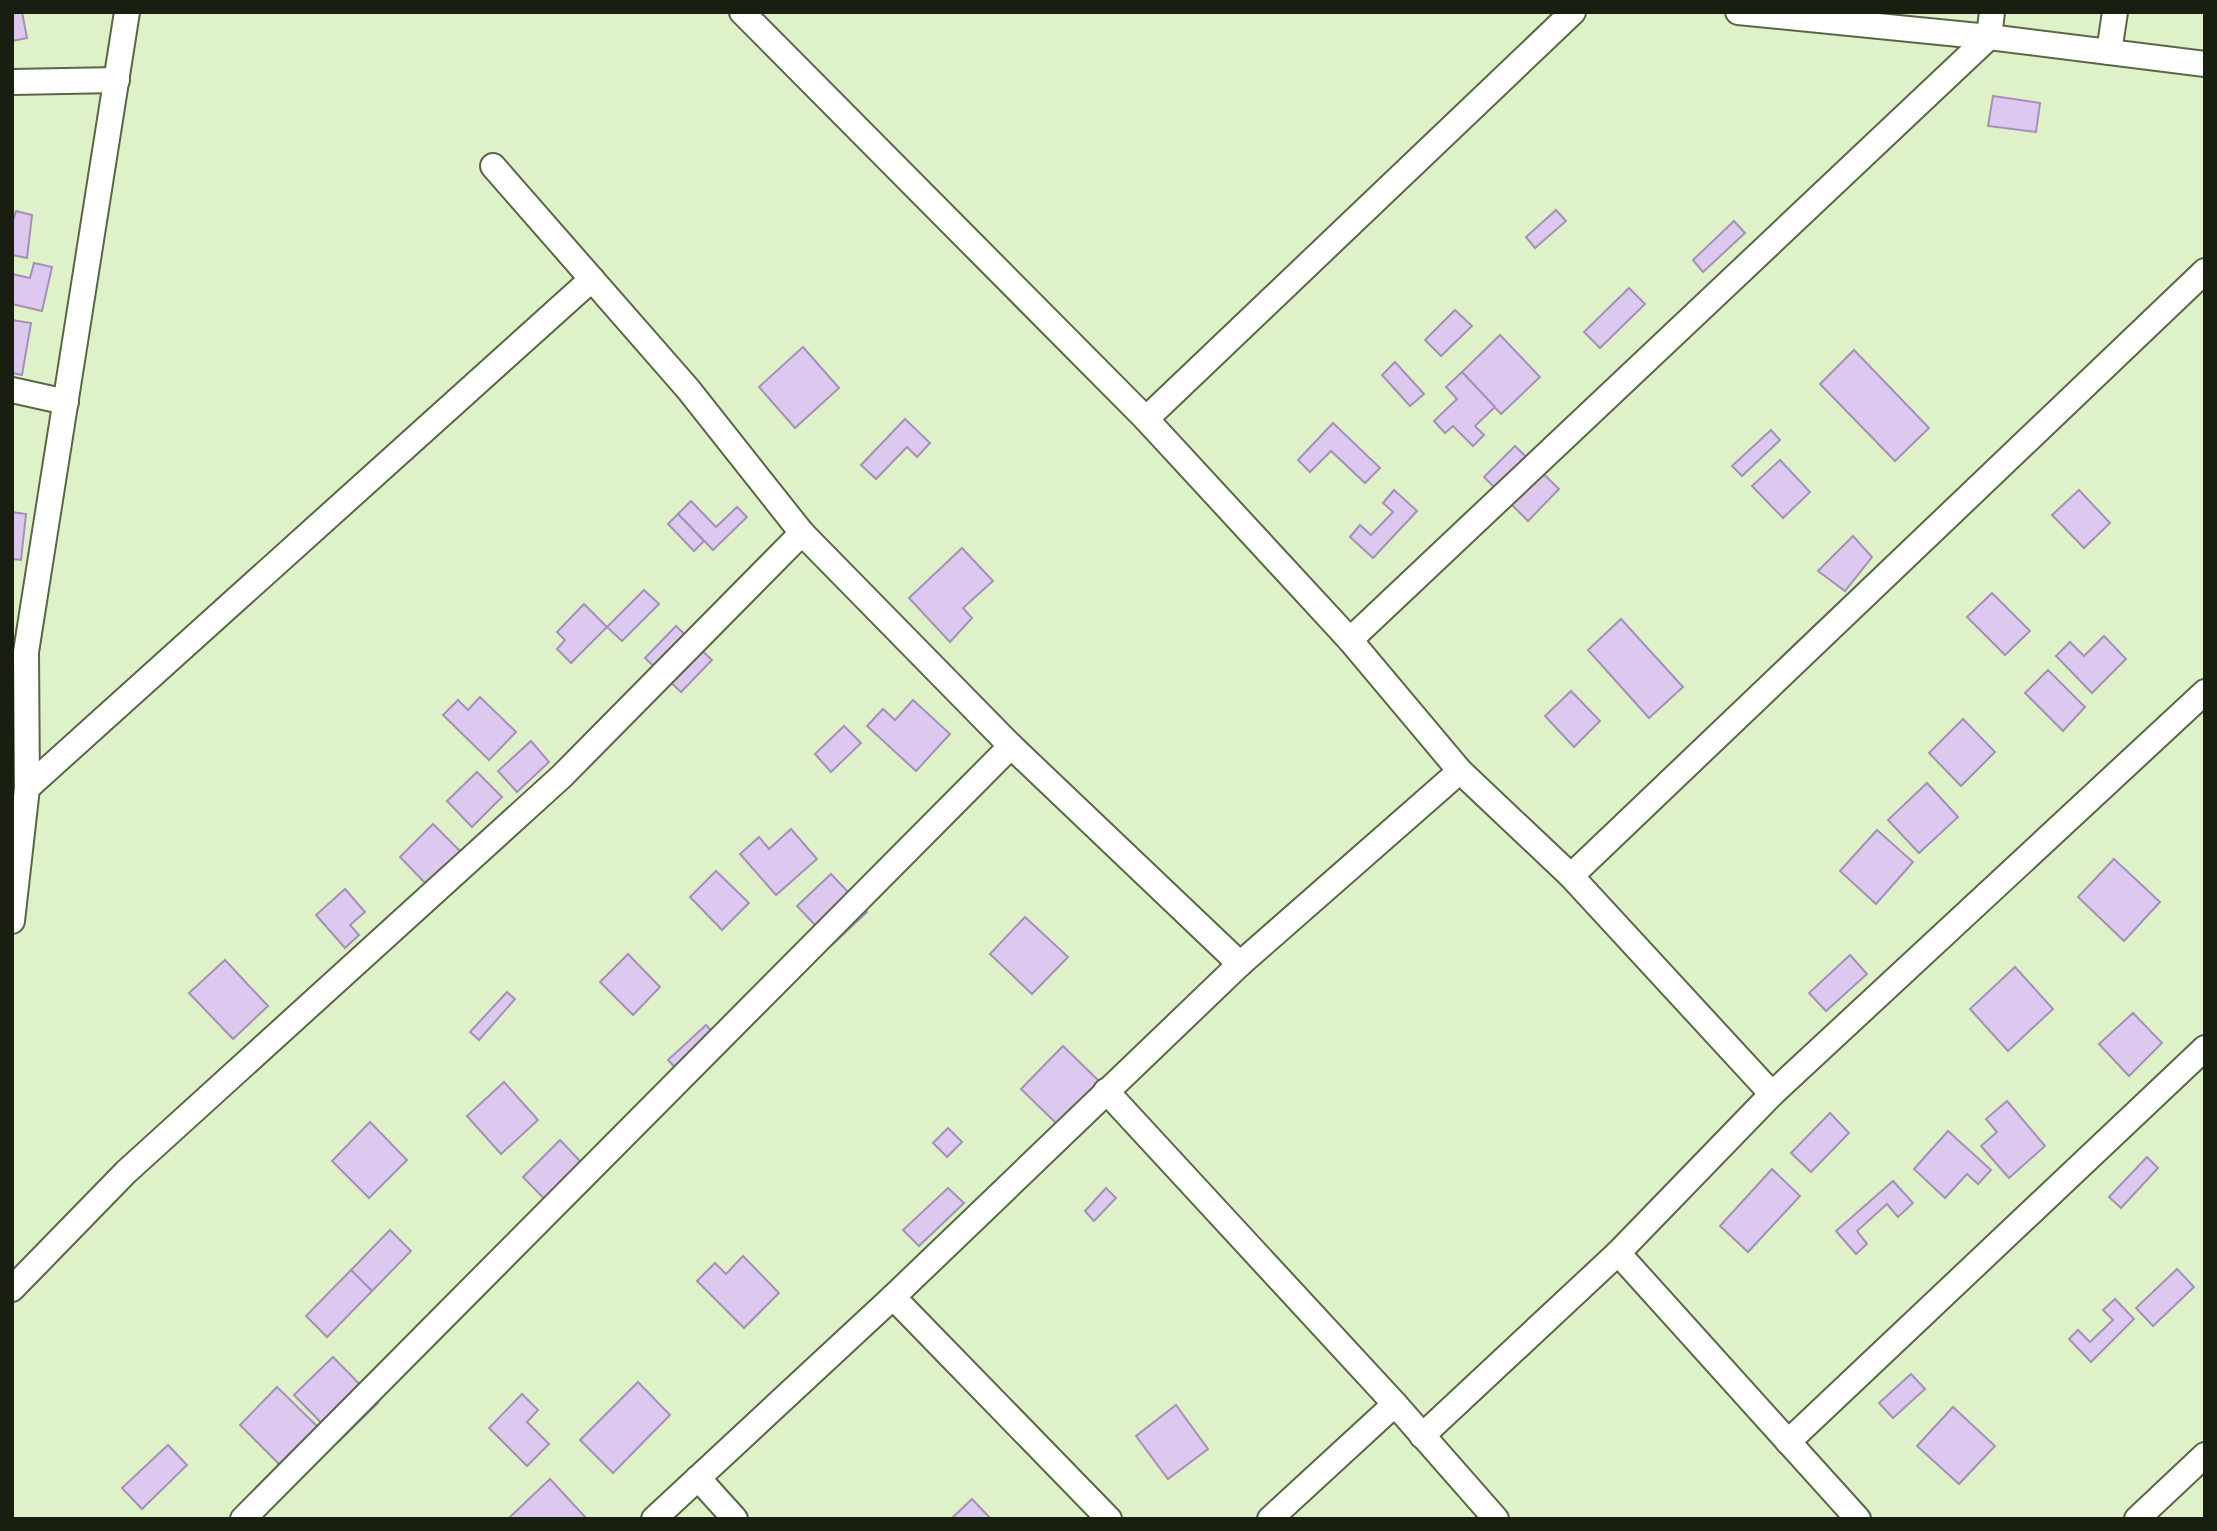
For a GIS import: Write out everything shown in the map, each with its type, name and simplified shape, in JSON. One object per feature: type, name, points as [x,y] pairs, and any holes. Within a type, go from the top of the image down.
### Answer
[{"type":"street","points":[[12,921],[27,788],[19,650],[66,402],[127,12]]},
{"type":"street","points":[[742,12],[1146,419],[1350,640],[1460,771],[1570,876],[1772,1094]]},
{"type":"street","points":[[1146,419],[1573,12]]},
{"type":"street","points":[[2109,52],[2115,12]]},
{"type":"street","points":[[1755,13],[1990,24],[2109,52],[2205,64]]},
{"type":"street","points":[[1350,640],[1990,24]]},
{"type":"street","points":[[12,82],[117,80]]},
{"type":"street","points":[[493,166],[688,388],[802,533],[1012,746],[1240,964]]},
{"type":"street","points":[[1570,876],[2205,271]]},
{"type":"street","points":[[27,788],[592,279]]},
{"type":"street","points":[[12,390],[66,402]]},
{"type":"street","points":[[12,1289],[126,1172],[562,776],[802,533]]},
{"type":"street","points":[[1422,1436],[1618,1253],[1772,1094],[2205,692]]},
{"type":"street","points":[[243,1519],[1012,746]]},
{"type":"street","points":[[654,1519],[893,1297],[1240,964],[1460,771]]},
{"type":"street","points":[[1788,1443],[2205,1048]]},
{"type":"street","points":[[1106,1091],[1395,1404],[1496,1519]]},
{"type":"street","points":[[1618,1253],[1858,1519]]},
{"type":"street","points":[[893,1297],[1109,1519]]},
{"type":"street","points":[[1270,1519],[1395,1404]]},
{"type":"street","points":[[2137,1519],[2205,1455]]},
{"type":"street","points":[[698,1478],[734,1519]]},
{"type":"building","points":[[22,12],[27,38],[12,41],[12,14]]},
{"type":"building","points":[[1993,96],[2040,103],[2036,132],[1988,126]]},
{"type":"building","points":[[1556,210],[1566,221],[1535,248],[1526,237]]},
{"type":"building","points":[[16,211],[32,215],[27,258],[12,255],[12,224]]},
{"type":"building","points":[[1734,221],[1745,233],[1703,272],[1693,260]]},
{"type":"building","points":[[34,263],[52,267],[42,311],[12,304],[12,274],[30,278]]},
{"type":"building","points":[[1629,288],[1645,304],[1600,348],[1584,332]]},
{"type":"building","points":[[1455,310],[1472,326],[1441,356],[1425,340]]},
{"type":"building","points":[[12,320],[31,323],[22,375],[12,373]]},
{"type":"building","points":[[1500,335],[1540,377],[1501,414],[1462,372]]},
{"type":"building","points":[[803,347],[839,388],[795,428],[759,387]]},
{"type":"building","points":[[1854,350],[1929,428],[1895,461],[1820,384]]},
{"type":"building","points":[[1395,362],[1424,394],[1410,406],[1382,375]]},
{"type":"building","points":[[1462,372],[1495,407],[1475,426],[1484,435],[1473,446],[1453,426],[1445,433],[1434,421],[1457,399],[1446,387]]},
{"type":"building","points":[[905,419],[930,443],[917,457],[907,447],[876,479],[861,465]]},
{"type":"building","points":[[1333,423],[1380,468],[1365,483],[1331,451],[1310,472],[1298,460]]},
{"type":"building","points":[[1771,430],[1780,440],[1742,476],[1732,466]]},
{"type":"building","points":[[1515,446],[1559,489],[1528,521],[1484,477]]},
{"type":"building","points":[[1780,460],[1810,492],[1783,518],[1752,486]]},
{"type":"building","points":[[1394,490],[1417,511],[1373,558],[1350,537],[1360,525],[1371,535],[1393,512],[1383,503]]},
{"type":"building","points":[[2079,490],[2110,523],[2084,548],[2052,515]]},
{"type":"building","points":[[691,501],[716,527],[737,507],[747,517],[713,550],[678,514]]},
{"type":"building","points":[[12,512],[26,514],[21,560],[12,559]]},
{"type":"building","points":[[678,514],[704,541],[694,551],[668,524]]},
{"type":"building","points":[[1853,536],[1872,557],[1845,591],[1818,571]]},
{"type":"building","points":[[962,548],[993,581],[963,608],[972,618],[950,642],[909,598]]},
{"type":"building","points":[[644,590],[659,604],[622,641],[607,627]]},
{"type":"building","points":[[1992,593],[2030,631],[2005,655],[1967,617]]},
{"type":"building","points":[[584,604],[607,627],[571,663],[557,649],[565,640],[557,632]]},
{"type":"building","points":[[1621,619],[1683,687],[1649,718],[1588,650]]},
{"type":"building","points":[[676,626],[712,660],[681,692],[645,658]]},
{"type":"building","points":[[2104,636],[2126,659],[2092,693],[2056,656],[2070,642],[2084,656]]},
{"type":"building","points":[[2048,670],[2085,707],[2063,731],[2025,693]]},
{"type":"building","points":[[1571,691],[1600,721],[1574,747],[1545,716]]},
{"type":"building","points":[[480,697],[516,732],[489,760],[443,715],[458,700],[468,710]]},
{"type":"building","points":[[913,700],[950,734],[916,771],[867,726],[883,709],[895,720]]},
{"type":"building","points":[[1963,719],[1995,752],[1961,786],[1929,753]]},
{"type":"building","points":[[844,726],[861,743],[831,772],[815,754]]},
{"type":"building","points":[[531,741],[549,762],[517,792],[498,771]]},
{"type":"building","points":[[477,772],[502,797],[472,827],[447,801]]},
{"type":"building","points":[[1927,783],[1958,817],[1919,853],[1888,820]]},
{"type":"building","points":[[433,824],[461,852],[427,885],[400,857]]},
{"type":"building","points":[[791,829],[817,859],[776,895],[740,854],[759,837],[769,849]]},
{"type":"building","points":[[1877,830],[1913,862],[1876,904],[1840,871]]},
{"type":"building","points":[[2114,859],[2160,902],[2124,941],[2078,897]]},
{"type":"building","points":[[716,871],[749,903],[722,930],[690,897]]},
{"type":"building","points":[[831,874],[867,912],[833,944],[797,906]]},
{"type":"building","points":[[345,889],[365,912],[350,925],[359,935],[345,948],[316,915]]},
{"type":"building","points":[[1025,917],[1068,957],[1032,994],[990,954]]},
{"type":"building","points":[[628,954],[660,987],[633,1015],[600,982]]},
{"type":"building","points":[[1850,955],[1867,974],[1826,1011],[1809,993]]},
{"type":"building","points":[[225,960],[268,1006],[233,1039],[189,993]]},
{"type":"building","points":[[2015,967],[2053,1009],[2008,1051],[1970,1009]]},
{"type":"building","points":[[507,992],[515,999],[479,1040],[470,1032]]},
{"type":"building","points":[[2133,1013],[2162,1043],[2129,1076],[2099,1044]]},
{"type":"building","points":[[706,1025],[728,1049],[691,1084],[668,1060]]},
{"type":"building","points":[[1063,1046],[1099,1081],[1057,1124],[1021,1089]]},
{"type":"building","points":[[504,1082],[538,1120],[501,1154],[467,1116]]},
{"type":"building","points":[[2007,1101],[2045,1146],[2009,1178],[1981,1146],[1997,1132],[1986,1119]]},
{"type":"building","points":[[1830,1113],[1849,1133],[1811,1172],[1791,1153]]},
{"type":"building","points":[[370,1122],[407,1160],[369,1198],[332,1161]]},
{"type":"building","points":[[948,1128],[962,1142],[947,1157],[933,1143]]},
{"type":"building","points":[[1948,1131],[1991,1170],[1978,1184],[1967,1174],[1945,1198],[1914,1169]]},
{"type":"building","points":[[560,1140],[598,1180],[561,1216],[523,1177]]},
{"type":"building","points":[[2147,1157],[2158,1168],[2121,1208],[2109,1197]]},
{"type":"building","points":[[1772,1169],[1800,1196],[1748,1252],[1720,1226]]},
{"type":"building","points":[[1893,1181],[1913,1203],[1898,1217],[1887,1204],[1857,1231],[1867,1244],[1856,1254],[1836,1231]]},
{"type":"building","points":[[948,1188],[964,1203],[919,1246],[903,1230]]},
{"type":"building","points":[[1106,1188],[1116,1198],[1094,1221],[1085,1211]]},
{"type":"building","points":[[390,1230],[411,1251],[372,1291],[351,1270]]},
{"type":"building","points":[[743,1256],[779,1293],[744,1328],[697,1281],[715,1263],[726,1274]]},
{"type":"building","points":[[2177,1269],[2194,1287],[2153,1326],[2136,1308]]},
{"type":"building","points":[[351,1270],[372,1291],[327,1337],[306,1316]]},
{"type":"building","points":[[2115,1299],[2134,1319],[2091,1362],[2069,1339],[2078,1330],[2090,1342],[2113,1320],[2103,1310]]},
{"type":"building","points":[[333,1357],[378,1403],[339,1441],[294,1395]]},
{"type":"building","points":[[1911,1374],[1925,1389],[1893,1418],[1879,1403]]},
{"type":"building","points":[[638,1382],[670,1415],[613,1473],[580,1440]]},
{"type":"building","points":[[277,1387],[322,1431],[284,1469],[240,1425]]},
{"type":"building","points":[[522,1394],[538,1410],[527,1422],[549,1444],[527,1466],[489,1428]]},
{"type":"building","points":[[1176,1405],[1208,1449],[1168,1479],[1136,1436]]},
{"type":"building","points":[[1953,1407],[1995,1446],[1959,1484],[1917,1446]]},
{"type":"building","points":[[168,1445],[187,1465],[142,1509],[122,1488]]},
{"type":"building","points":[[550,1479],[587,1519],[509,1518]]},
{"type":"building","points":[[972,1499],[991,1519],[951,1519]]}]
